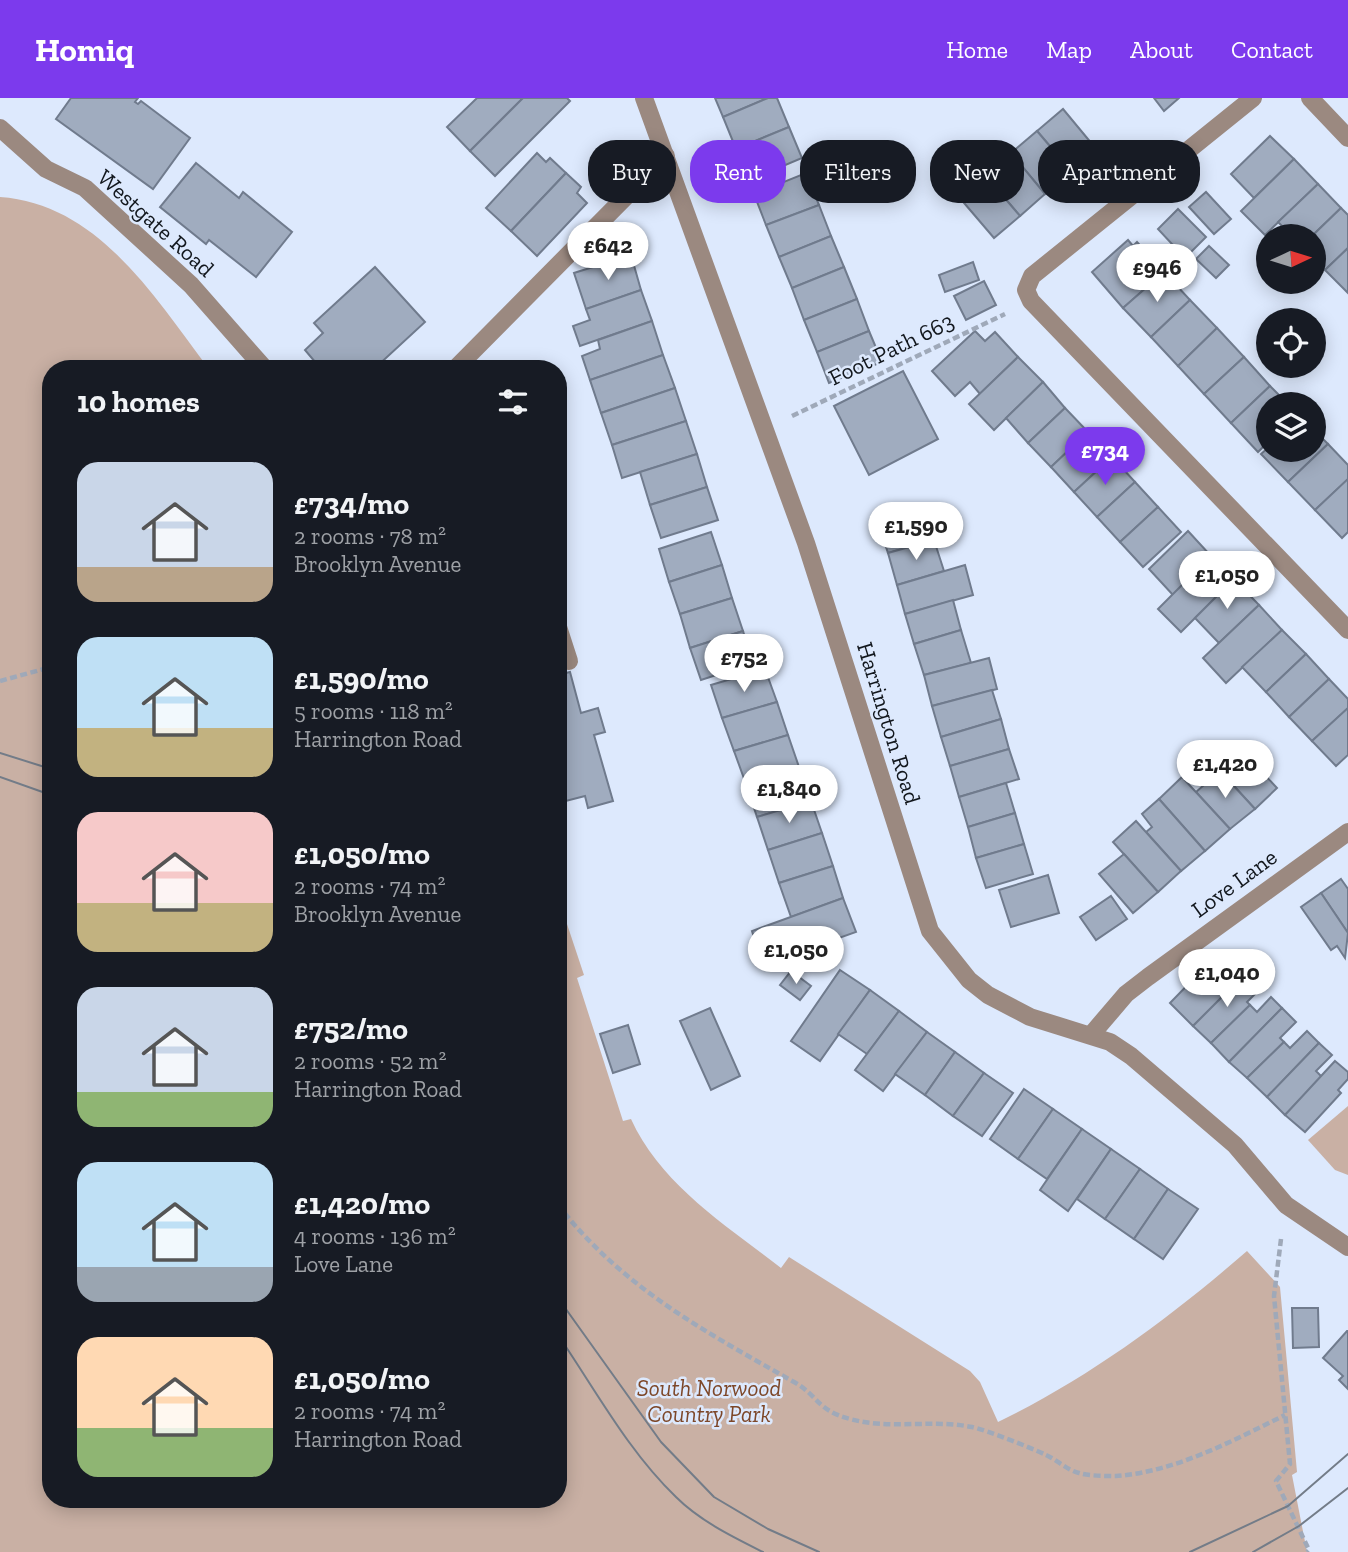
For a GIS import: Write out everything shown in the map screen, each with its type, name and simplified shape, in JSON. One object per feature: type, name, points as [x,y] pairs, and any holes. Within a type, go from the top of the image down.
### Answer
[{"type":"street","name":"Harrington Road","points":[[644,98],[660,140]]},
{"type":"street","points":[[1253,98],[1032,276],[1026,290],[1031,301],[1348,630]]},
{"type":"street","points":[[1310,98],[1348,138]]},
{"type":"street","name":"Westgate Road","points":[[0,128],[46,169],[85,188],[191,285],[257,360]]},
{"type":"street","name":"Harrington Road","points":[[676,183],[766,428],[930,931],[969,980],[988,995],[1030,1017],[1091,1034],[1131,1056],[1204,1115],[1257,1168],[1286,1205],[1348,1247]]},
{"type":"street","points":[[464,360],[618,203]]},
{"type":"street","points":[[567,656],[569,662]]},
{"type":"street","name":"Love Lane","points":[[1091,1034],[1119,1002],[1148,976],[1348,832]]},
{"type":"path","name":"Foot Path 663","points":[[766,428],[1031,301]]},
{"type":"path","points":[[0,681],[42,669]]},
{"type":"path","points":[[1286,1205],[1274,1296],[1290,1464],[1276,1481],[1304,1538],[1309,1550],[1307,1552]]},
{"type":"path","points":[[567,1216],[583,1236],[634,1284],[738,1352],[797,1384],[826,1412],[853,1420],[880,1424],[973,1427],[1045,1454],[1079,1473],[1114,1476],[1149,1471],[1218,1448],[1285,1415]]},
{"type":"green space","name":"South Norwood Country Park","points":[[0,197],[35,203],[67,217],[95,236],[145,285],[202,360],[42,360],[42,1508],[567,1508],[567,924],[584,975],[577,978],[623,1121],[631,1119],[659,1164],[697,1202],[781,1268],[789,1257],[970,1371],[980,1382],[998,1422],[1065,1386],[1128,1345],[1247,1251],[1280,1287],[1297,1472],[1292,1475],[1307,1552],[0,1552]]},
{"type":"green space","points":[[1348,1106],[1348,1175],[1335,1170],[1308,1140]]},
{"type":"building","points":[[71,98],[138,98],[135,102],[138,104],[141,101],[190,138],[153,189],[56,119]]},
{"type":"building","points":[[477,98],[523,98],[470,151],[447,127]]},
{"type":"building","points":[[523,98],[567,98],[570,101],[495,176],[470,151]]},
{"type":"building","points":[[715,98],[768,98],[723,117]]},
{"type":"building","points":[[768,98],[777,98],[789,127],[758,140],[732,140],[723,117]]},
{"type":"building","points":[[1154,98],[1179,98],[1164,111]]},
{"type":"building","points":[[1063,109],[1089,140],[1045,140],[1037,131]]},
{"type":"building","points":[[789,127],[800,159],[786,165],[786,140],[758,140]]},
{"type":"building","points":[[1037,131],[1045,140],[1038,140],[1038,186],[1024,169],[1024,142]]},
{"type":"building","points":[[1270,136],[1294,159],[1254,198],[1231,174]]},
{"type":"building","points":[[537,153],[546,162],[550,158],[566,173],[511,231],[486,208]]},
{"type":"building","points":[[1294,159],[1318,184],[1276,224],[1256,226],[1241,211]]},
{"type":"building","points":[[196,163],[239,198],[243,192],[292,232],[256,277],[209,240],[206,244],[160,207]]},
{"type":"building","points":[[1024,169],[1038,186],[1038,200],[1020,216],[1009,203],[1024,203]]},
{"type":"building","points":[[566,173],[581,187],[577,193],[587,203],[537,256],[511,231]]},
{"type":"building","points":[[800,175],[800,203],[819,205],[766,225],[757,203],[786,203],[786,181]]},
{"type":"building","points":[[1318,184],[1341,208],[1324,224],[1278,222]]},
{"type":"building","points":[[1206,192],[1231,219],[1214,234],[1189,207],[1194,203],[1200,203],[1200,197]]},
{"type":"building","points":[[964,203],[1009,203],[1020,216],[994,238]]},
{"type":"building","points":[[819,205],[831,236],[779,257],[766,225]]},
{"type":"building","points":[[1341,208],[1348,215],[1348,248],[1326,269],[1326,224]]},
{"type":"building","points":[[1178,209],[1206,237],[1185,258],[1158,229]]},
{"type":"building","points":[[831,236],[844,267],[792,288],[779,257]]},
{"type":"building","points":[[1128,240],[1133,246],[1137,242],[1164,272],[1123,308],[1092,272]]},
{"type":"building","points":[[1209,246],[1229,265],[1216,278],[1196,259]]},
{"type":"building","points":[[1348,248],[1348,293],[1326,271]]},
{"type":"building","points":[[631,255],[641,290],[586,309],[574,273]]},
{"type":"building","points":[[973,262],[979,280],[945,292],[939,275]]},
{"type":"building","points":[[375,267],[425,322],[384,360],[313,360],[305,350],[323,333],[314,323]]},
{"type":"building","points":[[844,267],[857,299],[804,320],[792,288]]},
{"type":"building","points":[[1164,272],[1190,300],[1151,337],[1123,308]]},
{"type":"building","points":[[984,281],[996,305],[966,320],[954,296]]},
{"type":"building","points":[[641,290],[652,321],[580,346],[573,326],[590,320],[586,309]]},
{"type":"building","points":[[857,299],[869,331],[817,352],[804,320]]},
{"type":"building","points":[[1190,300],[1217,328],[1178,366],[1151,337]]},
{"type":"building","points":[[652,321],[663,355],[590,380],[582,356],[600,349],[598,340]]},
{"type":"building","points":[[1217,328],[1244,357],[1204,394],[1178,366]]},
{"type":"building","points":[[869,331],[882,362],[829,383],[817,352]]},
{"type":"building","points":[[975,331],[985,341],[995,332],[1018,357],[980,394],[970,382],[955,396],[932,371]]},
{"type":"building","points":[[663,355],[675,388],[601,413],[590,380]]},
{"type":"building","points":[[1018,357],[1043,382],[994,430],[969,404]]},
{"type":"building","points":[[1244,357],[1256,370],[1256,378],[1263,378],[1270,386],[1264,392],[1256,392],[1256,399],[1231,423],[1204,394]]},
{"type":"building","points":[[903,371],[938,439],[869,475],[834,406]]},
{"type":"building","points":[[1043,382],[1065,408],[1028,443],[1006,418]]},
{"type":"building","points":[[1270,386],[1276,392],[1264,392]]},
{"type":"building","points":[[675,388],[686,421],[612,445],[601,413]]},
{"type":"building","points":[[1256,399],[1256,450],[1231,423]]},
{"type":"building","points":[[1065,408],[1088,432],[1051,467],[1028,443]]},
{"type":"building","points":[[686,421],[697,454],[622,478],[612,445]]},
{"type":"building","points":[[1088,432],[1112,457],[1074,492],[1051,467]]},
{"type":"building","points":[[1328,444],[1348,465],[1348,479],[1315,510],[1288,482],[1309,462],[1326,462]]},
{"type":"building","points":[[697,454],[707,487],[650,505],[640,472]]},
{"type":"building","points":[[1112,457],[1135,482],[1097,517],[1074,492]]},
{"type":"building","points":[[1269,462],[1309,462],[1288,482]]},
{"type":"building","points":[[1348,479],[1348,532],[1342,538],[1315,510]]},
{"type":"building","points":[[1135,482],[1158,507],[1120,542],[1097,517]]},
{"type":"building","points":[[707,487],[718,520],[661,538],[650,505]]},
{"type":"building","points":[[1158,507],[1181,532],[1143,567],[1120,542]]},
{"type":"building","points":[[926,509],[934,540],[888,553],[878,523]]},
{"type":"building","points":[[1188,531],[1211,556],[1173,595],[1149,569]]},
{"type":"building","points":[[711,532],[722,565],[669,582],[659,549]]},
{"type":"building","points":[[934,540],[944,571],[897,585],[888,553]]},
{"type":"building","points":[[1211,556],[1234,579],[1181,632],[1158,609]]},
{"type":"building","points":[[722,565],[732,598],[680,614],[669,582]]},
{"type":"building","points":[[965,565],[973,595],[905,614],[897,585]]},
{"type":"building","points":[[1234,579],[1259,605],[1219,643],[1195,618]]},
{"type":"building","points":[[732,598],[743,631],[690,648],[680,614]]},
{"type":"building","points":[[953,600],[961,630],[914,644],[905,614]]},
{"type":"building","points":[[1259,605],[1282,630],[1226,683],[1203,658]]},
{"type":"building","points":[[961,630],[971,663],[924,675],[914,644]]},
{"type":"building","points":[[1282,630],[1306,654],[1266,692],[1242,667]]},
{"type":"building","points":[[743,631],[753,663],[701,680],[690,648]]},
{"type":"building","points":[[1306,654],[1329,679],[1289,717],[1266,692]]},
{"type":"building","points":[[989,658],[997,689],[932,706],[924,675]]},
{"type":"building","points":[[765,669],[777,702],[722,718],[711,685]]},
{"type":"building","points":[[570,672],[581,713],[598,708],[605,732],[594,735],[613,801],[588,808],[585,796],[567,801],[567,673]]},
{"type":"building","points":[[1329,679],[1348,699],[1348,708],[1312,741],[1289,717]]},
{"type":"building","points":[[992,690],[1001,719],[941,737],[932,706]]},
{"type":"building","points":[[777,702],[788,735],[734,751],[722,718]]},
{"type":"building","points":[[1348,708],[1348,755],[1336,766],[1312,741]]},
{"type":"building","points":[[1001,719],[1009,749],[950,766],[941,737]]},
{"type":"building","points":[[788,735],[799,767],[746,784],[734,751]]},
{"type":"building","points":[[1234,742],[1277,788],[1255,809],[1212,762]]},
{"type":"building","points":[[1009,749],[1019,779],[959,797],[950,766]]},
{"type":"building","points":[[799,767],[811,801],[757,817],[746,784]]},
{"type":"building","points":[[1220,771],[1255,809],[1230,829],[1196,792]]},
{"type":"building","points":[[1182,777],[1230,829],[1205,851],[1159,799]]},
{"type":"building","points":[[1006,783],[1015,813],[968,827],[959,797]]},
{"type":"building","points":[[1159,799],[1205,851],[1181,871],[1146,832],[1152,827],[1142,814]]},
{"type":"building","points":[[811,801],[822,833],[768,850],[757,817]]},
{"type":"building","points":[[1015,813],[1024,844],[976,858],[968,827]]},
{"type":"building","points":[[1136,821],[1181,871],[1158,892],[1113,842]]},
{"type":"building","points":[[822,833],[833,866],[779,883],[768,850]]},
{"type":"building","points":[[1024,844],[1033,874],[986,888],[976,858]]},
{"type":"building","points":[[1124,854],[1158,892],[1133,913],[1099,874]]},
{"type":"building","points":[[833,866],[843,898],[791,917],[779,883]]},
{"type":"building","points":[[1048,875],[1059,913],[1011,927],[999,890]]},
{"type":"building","points":[[1341,879],[1348,889],[1348,933],[1321,893]]},
{"type":"building","points":[[1321,893],[1348,933],[1345,958],[1337,946],[1331,950],[1301,907]]},
{"type":"building","points":[[1111,896],[1127,919],[1096,940],[1080,917]]},
{"type":"building","points":[[843,898],[856,932],[763,965],[752,931]]},
{"type":"building","points":[[1230,957],[1246,973],[1193,1026],[1170,1003],[1206,966],[1213,973]]},
{"type":"building","points":[[840,970],[870,990],[820,1061],[791,1041]]},
{"type":"building","points":[[791,971],[811,986],[800,1000],[780,985]]},
{"type":"building","points":[[1246,973],[1261,988],[1247,1002],[1250,1005],[1211,1043],[1193,1026]]},
{"type":"building","points":[[870,990],[899,1011],[867,1054],[838,1034]]},
{"type":"building","points":[[1271,997],[1282,1008],[1229,1062],[1211,1043],[1250,1005],[1257,1012]]},
{"type":"building","points":[[710,1008],[740,1076],[711,1090],[680,1021]]},
{"type":"building","points":[[1282,1008],[1296,1022],[1280,1038],[1284,1042],[1247,1078],[1229,1062]]},
{"type":"building","points":[[899,1011],[927,1032],[883,1091],[855,1070]]},
{"type":"building","points":[[628,1025],[640,1064],[613,1073],[600,1034]]},
{"type":"building","points":[[1307,1031],[1319,1043],[1267,1097],[1247,1078],[1284,1042],[1290,1048]]},
{"type":"building","points":[[927,1032],[955,1052],[925,1095],[895,1074]]},
{"type":"building","points":[[1319,1043],[1332,1055],[1316,1071],[1322,1077],[1285,1115],[1267,1097]]},
{"type":"building","points":[[955,1052],[984,1073],[953,1116],[925,1095]]},
{"type":"building","points":[[1335,1061],[1348,1072],[1348,1079],[1338,1090],[1341,1093],[1305,1132],[1285,1115]]},
{"type":"building","points":[[984,1073],[1013,1093],[982,1136],[953,1116]]},
{"type":"building","points":[[1024,1089],[1053,1109],[1018,1159],[990,1139]]},
{"type":"building","points":[[1053,1109],[1082,1129],[1047,1179],[1018,1159]]},
{"type":"building","points":[[1082,1129],[1111,1149],[1068,1211],[1040,1190]]},
{"type":"building","points":[[1111,1149],[1140,1169],[1105,1219],[1077,1199]]},
{"type":"building","points":[[1140,1169],[1168,1189],[1134,1239],[1105,1219]]},
{"type":"building","points":[[1168,1189],[1198,1209],[1163,1259],[1134,1239]]},
{"type":"building","points":[[1292,1308],[1318,1308],[1319,1347],[1293,1348]]},
{"type":"building","points":[[1347,1331],[1348,1389],[1339,1380],[1343,1376],[1323,1358]]},
{"type":"tram line","points":[[0,753],[42,766]]},
{"type":"tram line","points":[[0,777],[42,792]]},
{"type":"tram line","points":[[567,1311],[661,1442],[714,1497],[768,1529],[819,1552]]},
{"type":"tram line","points":[[567,1349],[627,1440],[676,1497],[717,1528],[763,1552]]},
{"type":"tram line","points":[[1190,1552],[1288,1506],[1348,1454]]},
{"type":"tram line","points":[[1253,1552],[1299,1526],[1348,1488]]}]
